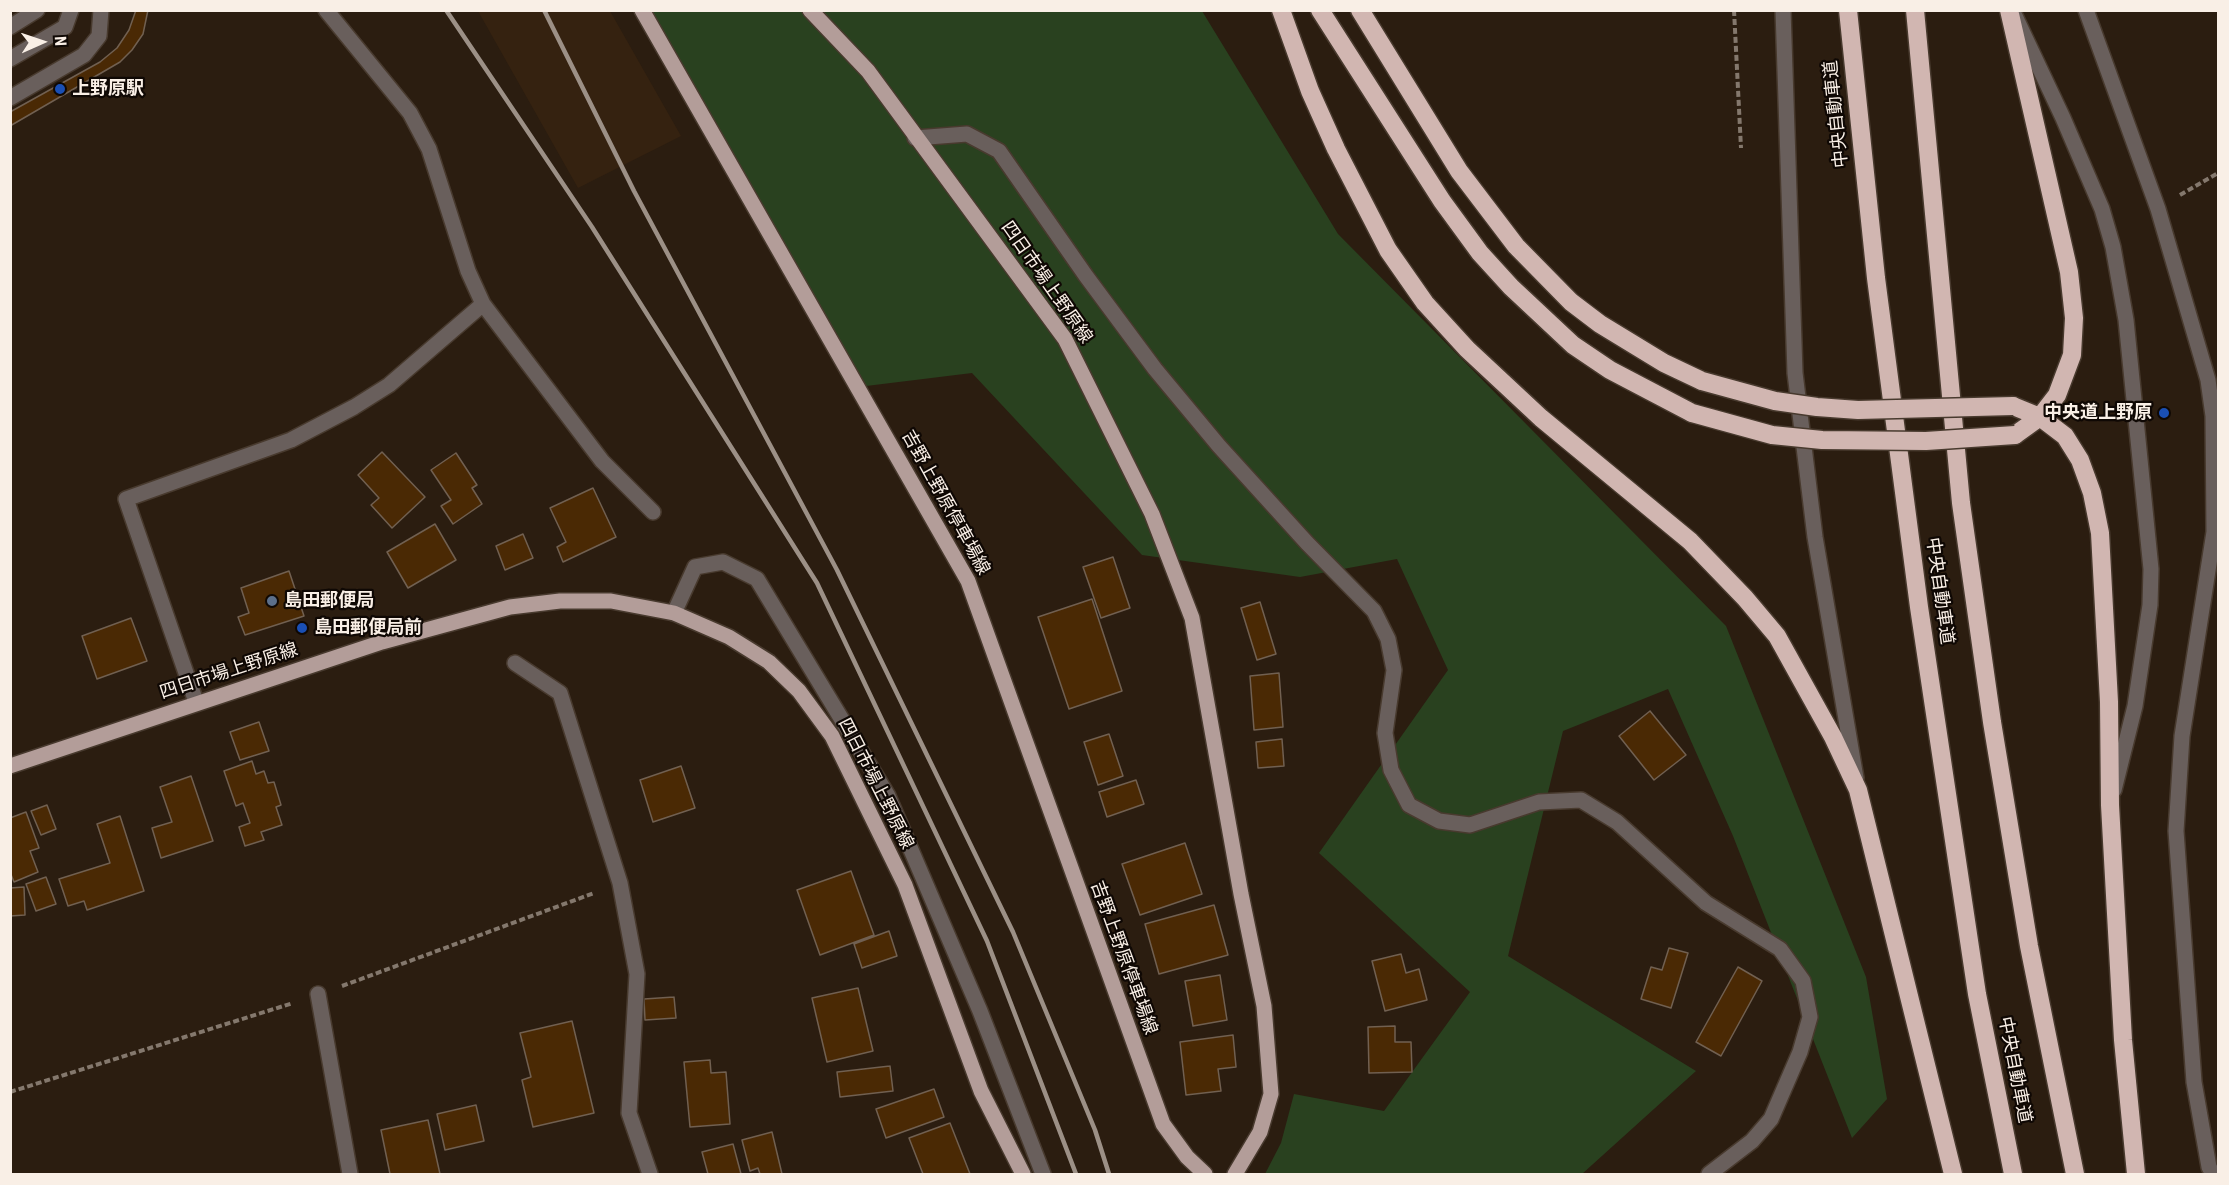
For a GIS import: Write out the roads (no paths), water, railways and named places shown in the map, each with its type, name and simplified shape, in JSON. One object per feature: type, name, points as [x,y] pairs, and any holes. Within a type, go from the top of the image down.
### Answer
[{"type":"highway","points":[[1281,10],[1310,91],[1336,149],[1388,250],[1425,303],[1467,349],[1541,418],[1690,541],[1745,597],[1777,636],[1833,737],[1858,790],[1953,1174]]},
{"type":"highway","points":[[1320,10],[1442,201],[1480,253],[1573,345],[1610,370],[1692,413],[1772,435],[1822,440],[1926,441],[2015,435],[2040,417],[2057,395],[2072,355],[2074,318],[2069,272],[2011,10]]},
{"type":"highway","points":[[1360,10],[1459,171],[1516,246],[1571,302],[1600,324],[1664,363],[1702,381],[1775,402],[1858,410],[2013,406],[2040,417],[2065,436],[2080,460],[2092,493],[2100,533],[2109,702],[2110,805],[2123,1040],[2136,1174]]},
{"type":"highway","name":"中央自動車道","points":[[1848,10],[1876,278],[1919,607],[1977,994],[2013,1174]]},
{"type":"highway","name":"中央自動車道","points":[[1914,10],[1961,503],[1992,722],[2029,946],[2075,1174]]},
{"type":"main road","name":"吉野上野原停車場線","points":[[642,10],[679,71],[968,581],[1163,1124],[1187,1157],[1205,1174]]},
{"type":"main road","name":"四日市場上野原線","points":[[810,10],[868,71],[915,138],[1010,261],[1065,339],[1152,513],[1192,618],[1237,872],[1264,1006],[1271,1094],[1260,1132],[1235,1174]]},
{"type":"main road","name":"四日市場上野原線","points":[[10,766],[196,702],[382,642],[510,608],[560,601],[611,601],[674,613],[729,637],[769,662],[799,691],[832,736],[905,885],[981,1091],[1023,1174]]},
{"type":"street","points":[[10,27],[37,10]]},
{"type":"street","points":[[10,59],[65,27],[71,10]]},
{"type":"street","points":[[10,98],[84,56],[99,36],[101,10]]},
{"type":"street","points":[[326,10],[410,113],[429,149],[468,271],[483,304],[603,461],[652,512]]},
{"type":"street","points":[[1783,10],[1795,373],[1815,537],[1858,790]]},
{"type":"street","points":[[2011,10],[2063,118],[2102,209],[2113,247],[2126,320],[2150,538],[2150,593],[2135,706],[2110,805]]},
{"type":"street","points":[[2086,10],[2158,208],[2216,415],[2214,532],[2182,736],[2176,831],[2194,1082],[2209,1167],[2213,1174]]},
{"type":"street","points":[[915,138],[967,134],[999,151],[1086,276],[1155,369],[1299,534],[1374,611],[1388,639],[1394,670],[1385,734],[1391,770],[1410,805],[1439,821],[1470,825],[1539,802],[1581,800],[1617,822],[1706,903],[1779,949],[1803,981],[1805,990],[1810,1017],[1800,1052],[1771,1119],[1752,1141],[1709,1174]]},
{"type":"street","points":[[196,702],[126,500],[291,440],[354,407],[389,385],[483,304]]},
{"type":"street","points":[[674,613],[695,567],[723,562],[757,579],[888,796],[980,1011],[1042,1174]]},
{"type":"street","points":[[515,663],[560,693],[620,883],[637,974],[629,1113],[650,1174]]},
{"type":"street","points":[[318,994],[350,1174]]},
{"type":"railway","points":[[446,10],[592,227],[817,583],[987,941],[1076,1174]]},
{"type":"railway","points":[[544,10],[634,191],[837,570],[1013,932],[1095,1130],[1109,1174]]},
{"type":"place","name":"上野原駅","points":[[60,89]]},
{"type":"place","name":"中央道上野原","points":[[2164,413]]},
{"type":"place","name":"島田郵便局","points":[[272,601]]},
{"type":"place","name":"島田郵便局前","points":[[302,628]]}]
